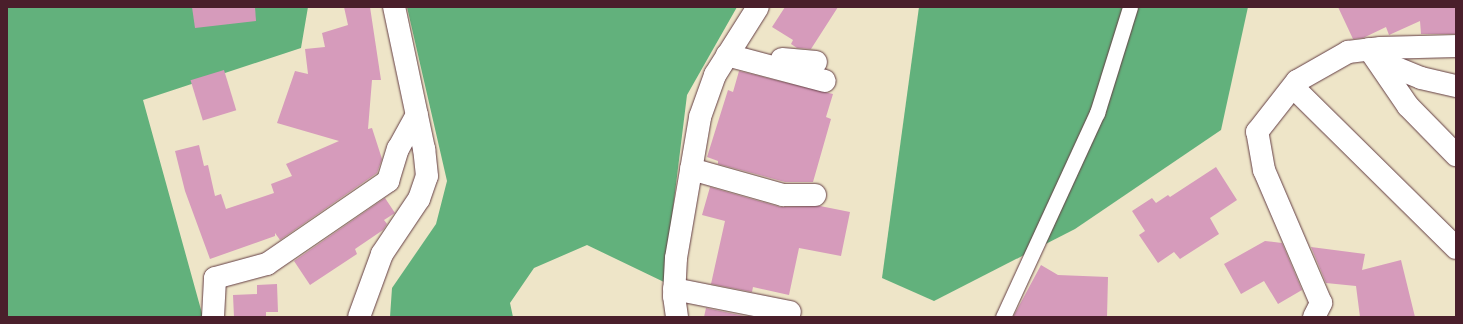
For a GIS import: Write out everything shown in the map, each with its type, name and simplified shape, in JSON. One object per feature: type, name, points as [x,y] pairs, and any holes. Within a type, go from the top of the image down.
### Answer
[{"type":"street","points":[[359,317],[382,254],[419,199],[427,176],[417,115],[394,7]]},
{"type":"street","points":[[677,317],[674,289],[676,258],[700,117],[715,75],[758,7]]},
{"type":"street","points":[[1314,317],[1320,303],[1264,170],[1257,132],[1297,81],[1348,52],[1369,49],[1456,46]]},
{"type":"street","points":[[1369,49],[1394,67],[1421,78],[1456,86]]},
{"type":"street","points":[[1369,49],[1408,106],[1456,155]]},
{"type":"street","points":[[727,55],[816,62]]},
{"type":"street","points":[[727,55],[825,81]]},
{"type":"street","points":[[1293,87],[1456,248]]},
{"type":"street","points":[[213,317],[215,278],[266,264],[388,180],[398,149],[417,115]]},
{"type":"street","points":[[691,169],[783,195],[815,195]]},
{"type":"street","points":[[674,289],[790,312]]},
{"type":"lane","points":[[1003,317],[1097,113],[1130,7]]},
{"type":"green space","points":[[7,7],[308,7],[301,48],[143,100],[203,317],[7,317]]},
{"type":"green space","points":[[407,7],[737,7],[687,95],[664,282],[587,245],[534,268],[510,303],[513,317],[390,317],[392,288],[436,224],[447,181]]},
{"type":"green space","points":[[919,7],[1248,7],[1221,130],[1075,229],[934,301],[882,278]]},
{"type":"building","points":[[192,7],[255,7],[256,21],[195,28]]},
{"type":"building","points":[[344,7],[370,7],[381,80],[372,80],[368,129],[372,128],[382,159],[377,173],[280,240],[275,233],[275,236],[210,259],[185,191],[175,151],[199,145],[204,166],[208,165],[215,196],[221,194],[226,209],[274,193],[271,184],[292,176],[286,164],[339,141],[277,123],[295,71],[308,74],[305,49],[325,47],[322,33],[348,25]]},
{"type":"building","points":[[785,7],[838,7],[811,49],[797,48],[791,44],[793,40],[772,27]]},
{"type":"building","points":[[1338,7],[1456,7],[1456,34],[1421,34],[1420,21],[1389,35],[1386,27],[1363,38],[1353,39]]},
{"type":"building","points":[[224,70],[236,110],[203,120],[191,80]]},
{"type":"building","points":[[739,71],[833,94],[826,117],[831,119],[813,182],[785,182],[718,164],[718,161],[707,157],[728,90],[733,92]]},
{"type":"building","points":[[1216,167],[1237,200],[1210,218],[1219,234],[1180,259],[1174,252],[1158,263],[1139,235],[1145,231],[1132,211],[1152,198],[1156,203],[1168,195],[1170,197]]},
{"type":"building","points":[[710,187],[780,207],[820,206],[850,212],[841,256],[799,248],[789,295],[753,287],[752,292],[711,284],[725,221],[702,215]]},
{"type":"building","points":[[385,198],[395,213],[384,220],[387,224],[383,230],[355,249],[357,254],[310,285],[294,261]]},
{"type":"building","points":[[1265,241],[1282,243],[1302,290],[1278,304],[1264,281],[1241,294],[1224,264]]},
{"type":"building","points":[[1311,247],[1365,254],[1362,270],[1401,260],[1415,317],[1360,317],[1356,286],[1326,283]]},
{"type":"building","points":[[1041,265],[1058,275],[1108,277],[1107,317],[1013,317]]},
{"type":"building","points":[[277,284],[278,312],[266,312],[266,317],[234,317],[233,295],[257,294],[257,285]]},
{"type":"building","points":[[706,308],[749,317],[704,317]]}]
